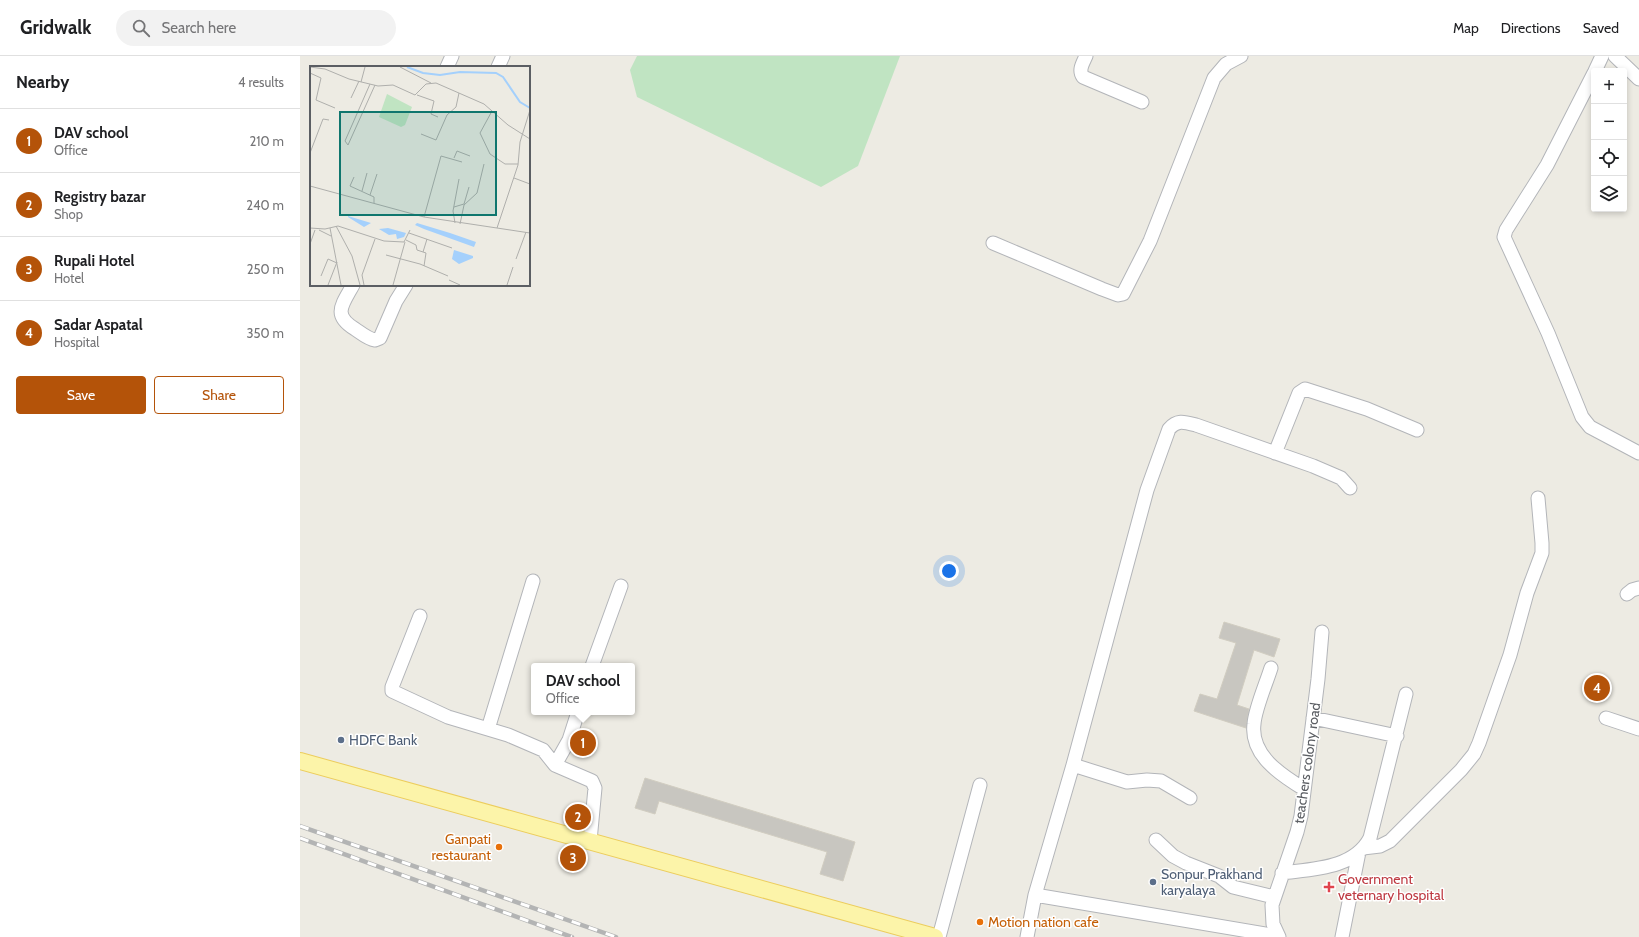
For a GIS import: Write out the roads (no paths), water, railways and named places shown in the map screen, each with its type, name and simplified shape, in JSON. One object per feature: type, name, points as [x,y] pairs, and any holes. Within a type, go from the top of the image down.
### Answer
[{"type":"main road","points":[[300,761],[935,937]]},
{"type":"street","points":[[447,66],[452,56]]},
{"type":"street","points":[[498,66],[503,56]]},
{"type":"street","points":[[1086,56],[1080,72],[1083,76],[1142,102]]},
{"type":"street","points":[[993,243],[1074,278],[1118,295],[1123,294],[1150,241],[1214,78],[1226,64],[1241,56]]},
{"type":"street","points":[[1596,68],[1602,56]]},
{"type":"street","points":[[1615,56],[1639,79]]},
{"type":"street","points":[[1591,78],[1547,165],[1506,230],[1504,237],[1548,333],[1582,418],[1590,427],[1639,453]]},
{"type":"street","points":[[353,286],[343,304],[341,311],[342,319],[375,340],[380,338],[396,301],[405,286]]},
{"type":"street","points":[[1275,452],[1299,393],[1306,389],[1367,409],[1417,430]]},
{"type":"street","points":[[1026,937],[1035,895],[1073,765],[1147,490],[1169,429],[1178,422],[1183,422],[1275,452],[1335,475],[1341,478],[1350,488]]},
{"type":"street","points":[[1282,873],[1322,868],[1342,862],[1361,850],[1380,846],[1390,841],[1461,770],[1477,749],[1510,655],[1527,593],[1541,556],[1542,543],[1538,498]]},
{"type":"street","points":[[488,729],[533,581]]},
{"type":"street","points":[[593,663],[621,586]]},
{"type":"street","points":[[420,616],[392,687],[392,691],[448,717],[508,735],[543,750],[555,765],[589,778],[595,784],[590,841]]},
{"type":"street","name":"teachers colony road","points":[[1278,937],[1273,924],[1272,905],[1301,816],[1322,632]]},
{"type":"street","points":[[1271,668],[1254,723],[1253,733],[1262,755],[1271,765],[1289,780],[1304,789]]},
{"type":"street","points":[[1342,937],[1361,850],[1370,838],[1397,736],[1406,694]]},
{"type":"street","points":[[555,765],[569,740],[577,715]]},
{"type":"street","points":[[1313,718],[1397,736]]},
{"type":"street","points":[[1606,718],[1639,728]]},
{"type":"street","points":[[1073,765],[1127,782],[1147,780],[1161,781],[1190,798]]},
{"type":"street","points":[[939,937],[980,785]]},
{"type":"street","points":[[1156,840],[1174,856],[1186,863],[1219,876],[1233,888],[1274,897]]},
{"type":"street","points":[[1035,895],[1278,937]]},
{"type":"railway","points":[[300,826],[616,937]]},
{"type":"railway","points":[[300,838],[572,937]]},
{"type":"place","name":"Sadar Aspatal","points":[[1597,688]]},
{"type":"place","name":"HDFC Bank","points":[[341,740]]},
{"type":"place","name":"DAV school","points":[[583,743]]},
{"type":"place","name":"Registry bazar","points":[[578,817]]},
{"type":"place","name":"Ganpati restaurant","points":[[499,847]]},
{"type":"place","name":"Rupali Hotel","points":[[573,858]]},
{"type":"place","name":"Sonpur Prakhand karyalaya","points":[[1153,882]]},
{"type":"place","name":"Government veternary hospital","points":[[1329,887]]},
{"type":"place","name":"Motion nation cafe","points":[[980,922]]}]
